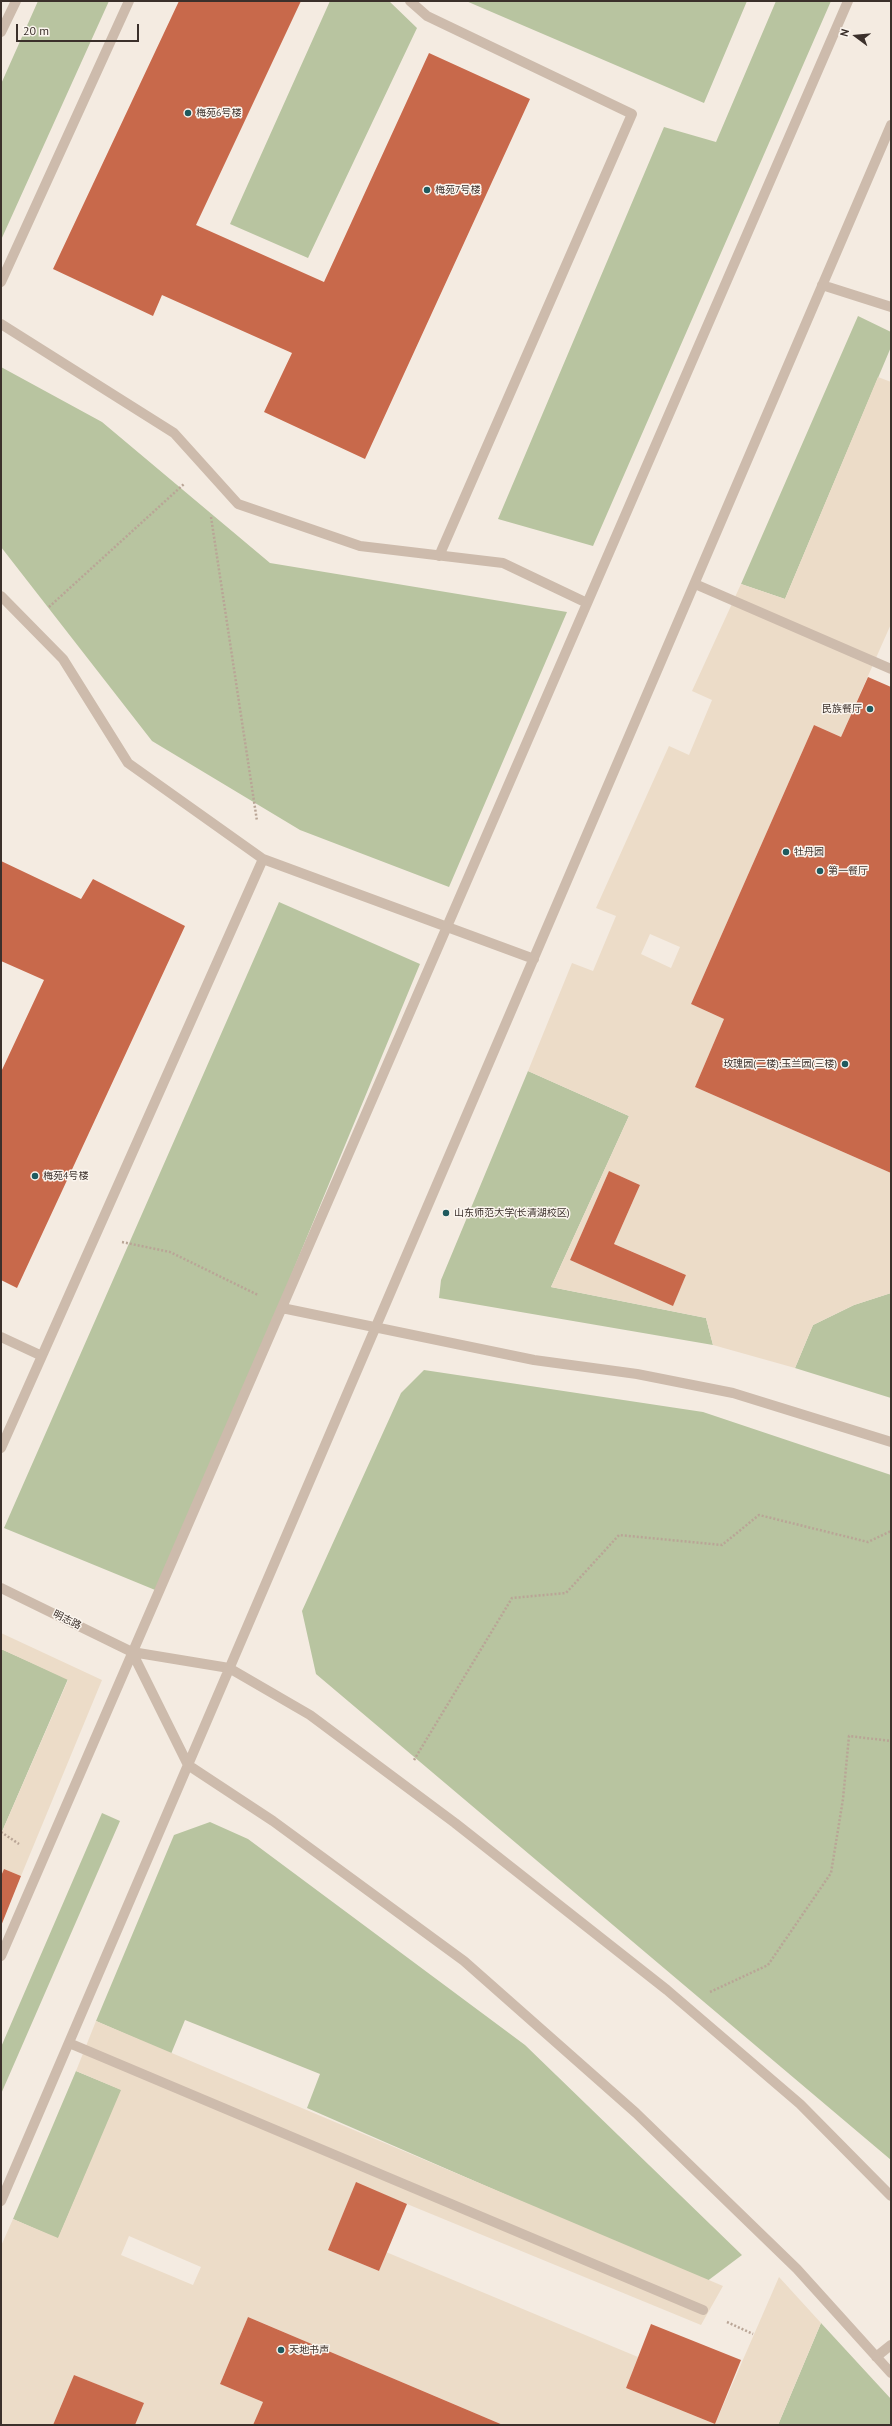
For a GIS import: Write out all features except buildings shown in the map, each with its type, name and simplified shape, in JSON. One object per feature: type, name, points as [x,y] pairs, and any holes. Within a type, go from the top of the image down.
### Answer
[{"type":"street","points":[[1,32],[16,1]]},
{"type":"street","points":[[1,282],[129,1]]},
{"type":"street","points":[[410,1],[427,16],[632,114],[439,556]]},
{"type":"street","points":[[1,1956],[848,1]]},
{"type":"street","points":[[1,2201],[891,125]]},
{"type":"street","points":[[822,285],[891,306]]},
{"type":"street","points":[[1,324],[174,433],[238,504],[360,546],[503,563],[587,603]]},
{"type":"street","points":[[694,584],[891,669]]},
{"type":"street","points":[[1,596],[63,659],[128,763],[263,859],[534,959]]},
{"type":"street","points":[[1,1448],[263,859]]},
{"type":"street","points":[[282,1308],[534,1360],[637,1374],[733,1393],[891,1442]]},
{"type":"street","points":[[1,1337],[42,1356]]},
{"type":"street","name":"明志路","points":[[1,1588],[132,1652],[229,1668]]},
{"type":"street","points":[[132,1652],[188,1765],[274,1821],[464,1961],[636,2113],[797,2270],[891,2374]]},
{"type":"street","points":[[229,1668],[310,1715],[400,1782],[684,2004],[800,2104],[891,2196]]},
{"type":"street","points":[[69,2043],[703,2310]]},
{"type":"street","points":[[876,2357],[891,2345]]},
{"type":"path","points":[[29,625],[203,466]]},
{"type":"path","points":[[210,513],[263,859]]},
{"type":"path","points":[[95,1236],[170,1252],[238,1284],[282,1308]]},
{"type":"path","points":[[400,1782],[512,1598],[566,1593],[619,1536],[722,1545],[759,1515],[868,1542],[891,1531]]},
{"type":"path","points":[[684,2004],[768,1965],[831,1873],[843,1799],[849,1736],[891,1741]]},
{"type":"green space","points":[[38,1],[109,1],[1,240],[1,84]]},
{"type":"green space","points":[[330,1],[389,1],[417,28],[308,258],[230,224]]},
{"type":"green space","points":[[466,1],[747,1],[704,103]]},
{"type":"green space","points":[[776,1],[831,1],[593,546],[498,519],[664,127],[716,142]]},
{"type":"green space","points":[[858,316],[891,332],[891,347],[785,599],[741,584]]},
{"type":"green space","points":[[1,367],[102,422],[270,563],[567,612],[449,887],[300,830],[152,741],[1,547]]},
{"type":"green space","points":[[279,902],[420,964],[160,1592],[4,1528]]},
{"type":"green space","points":[[528,1071],[629,1116],[551,1287],[706,1318],[713,1345],[439,1298],[441,1280]]},
{"type":"green space","points":[[891,1293],[891,1398],[795,1368],[813,1325],[854,1305]]},
{"type":"green space","points":[[424,1370],[703,1412],[891,1475],[891,2160],[316,1674],[302,1611],[401,1393]]},
{"type":"green space","points":[[1,1649],[68,1679],[1,1834]]},
{"type":"green space","points":[[102,1813],[120,1821],[1,2094],[1,2047]]},
{"type":"green space","points":[[210,1822],[248,1839],[525,2045],[742,2255],[706,2282],[307,2108],[320,2074],[185,2020],[171,2054],[96,2021],[174,1835]]},
{"type":"green space","points":[[76,2071],[122,2090],[58,2239],[13,2219]]},
{"type":"green space","points":[[821,2323],[891,2399],[891,2425],[778,2425]]},
{"type":"shaded area","points":[[878,377],[891,382],[891,624],[841,737],[814,725],[691,1004],[724,1019],[695,1087],[891,1173],[891,1293],[854,1305],[813,1325],[795,1368],[713,1345],[706,1318],[551,1287],[629,1116],[528,1071],[572,963],[593,971],[616,916],[596,908],[669,746],[689,755],[712,700],[692,691],[741,584],[785,599]],"holes":[[[650,934],[680,947],[671,968],[641,954]],[[609,1171],[640,1185],[614,1244],[686,1275],[673,1305],[570,1260]]]},
{"type":"shaded area","points":[[1,1633],[102,1680],[21,1876],[4,1869],[1,1876],[1,1834],[68,1680],[1,1649]]},
{"type":"shaded area","points":[[96,2021],[723,2286],[701,2325],[356,2183],[328,2250],[379,2271],[386,2252],[638,2357],[626,2388],[715,2424],[779,2277],[821,2323],[778,2425],[503,2425],[248,2317],[220,2384],[263,2402],[253,2425],[135,2425],[143,2403],[74,2375],[53,2425],[1,2425],[1,2246],[13,2219],[58,2238],[121,2090],[76,2071]],"holes":[[[129,2236],[201,2267],[193,2285],[121,2255]]]},
{"type":"place","name":"梅苑6号楼","points":[[188,113]]},
{"type":"place","name":"梅苑7号楼","points":[[427,190]]},
{"type":"place","name":"民族餐厅","points":[[870,709]]},
{"type":"place","name":"牡丹园","points":[[786,852]]},
{"type":"place","name":"第一餐厅","points":[[820,871]]},
{"type":"place","name":"玫瑰园(二楼);玉兰园(三楼)","points":[[845,1064]]},
{"type":"place","name":"梅苑4号楼","points":[[35,1176]]},
{"type":"place","name":"山东师范大学(长清湖校区)","points":[[446,1213]]},
{"type":"place","name":"天地书声","points":[[281,2350]]}]
